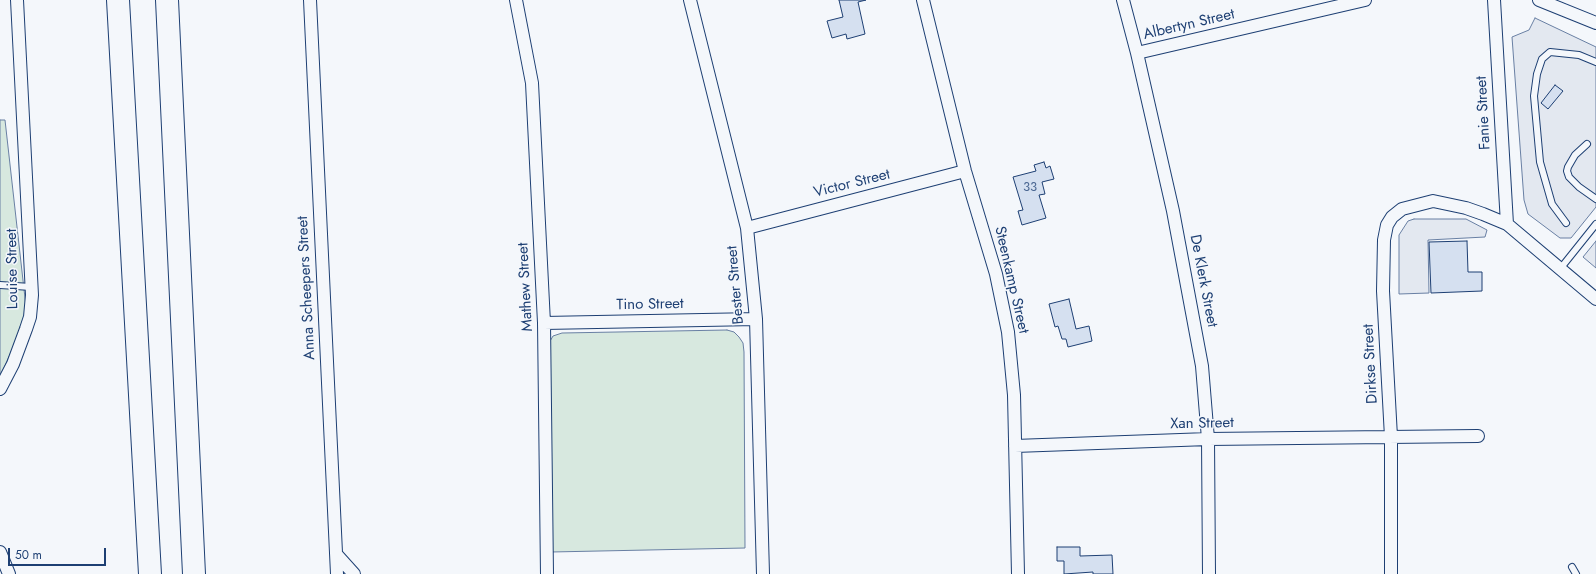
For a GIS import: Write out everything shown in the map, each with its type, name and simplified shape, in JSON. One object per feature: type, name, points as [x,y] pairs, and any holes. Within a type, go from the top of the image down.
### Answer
[{"type":"highway","points":[[118,0],[150,574]]},
{"type":"highway","points":[[167,0],[194,574]]},
{"type":"highway","points":[[140,387],[142,574]]},
{"type":"highway","points":[[185,394],[208,574]]},
{"type":"street","name":"Louise Street","points":[[0,388],[13,364],[30,316],[31,287],[17,0]]},
{"type":"street","name":"Anna Scheepers Street","points":[[310,0],[337,574]]},
{"type":"street","name":"Mathew Street","points":[[516,0],[532,83],[544,323],[547,574]]},
{"type":"street","name":"Bester Street","points":[[690,0],[747,228],[756,319],[763,574]]},
{"type":"street","name":"Steenkamp Street","points":[[923,0],[965,171],[996,274],[1008,332],[1014,395],[1018,574]]},
{"type":"street","name":"De Klerk Street","points":[[1123,0],[1137,53],[1173,211],[1202,366],[1208,439],[1209,574]]},
{"type":"street","name":"Albertyn Street","points":[[1137,53],[1365,0]]},
{"type":"street","name":"Fanie Street","points":[[1494,0],[1506,224]]},
{"type":"street","points":[[1539,0],[1563,4],[1596,24]]},
{"type":"street","name":"Victor Street","points":[[747,228],[965,171]]},
{"type":"street","name":"Dirkse Street","points":[[1390,574],[1391,437],[1383,291],[1384,240],[1387,225],[1402,209],[1433,201],[1466,208],[1506,224],[1596,299]]},
{"type":"street","name":"Tino Street","points":[[544,323],[756,319]]},
{"type":"street","name":"Xan Street","points":[[1015,446],[1208,439],[1478,436]]},
{"type":"street","points":[[0,552],[9,574]]},
{"type":"street","points":[[336,554],[354,574]]},
{"type":"lane","points":[[1566,223],[1552,204],[1540,162],[1534,96],[1537,74],[1542,60],[1550,52],[1580,55],[1596,62]]},
{"type":"lane","points":[[1587,144],[1575,155],[1567,171],[1569,177],[1579,188],[1596,199]]},
{"type":"lane","points":[[1560,269],[1596,224]]},
{"type":"lane","points":[[0,285],[31,287]]},
{"type":"lane","points":[[1572,567],[1576,574]]},
{"type":"shaded area","points":[[1535,18],[1596,47],[1596,207],[1571,238],[1560,238],[1528,214],[1524,200],[1512,37],[1529,30]]},
{"type":"shaded area","points":[[0,120],[5,120],[27,316],[0,377]]},
{"type":"shaded area","points":[[1414,219],[1466,219],[1487,230],[1485,237],[1428,240],[1429,293],[1399,294],[1399,235],[1408,221]]},
{"type":"shaded area","points":[[1596,241],[1596,268],[1583,257]]},
{"type":"shaded area","points":[[727,330],[734,332],[739,337],[743,343],[744,352],[745,548],[551,552],[549,343],[553,336],[562,333]]},
{"type":"building","points":[[839,0],[866,0],[858,2],[865,34],[847,39],[846,34],[832,38],[827,21],[843,17]]},
{"type":"building","points":[[1555,85],[1563,91],[1548,109],[1541,103]]},
{"type":"building","points":[[1044,162],[1046,168],[1050,166],[1054,179],[1042,182],[1045,194],[1039,195],[1046,218],[1022,225],[1018,211],[1023,210],[1013,177],[1036,171],[1034,165]]},
{"type":"building","points":[[1467,241],[1468,272],[1482,272],[1482,291],[1431,293],[1429,242]]},
{"type":"building","points":[[1069,299],[1076,329],[1089,326],[1092,341],[1068,347],[1066,339],[1062,339],[1058,326],[1055,327],[1049,304]]},
{"type":"building","points":[[1057,547],[1080,547],[1080,556],[1112,555],[1113,574],[1093,574],[1093,572],[1064,574],[1064,561],[1057,561]]}]
